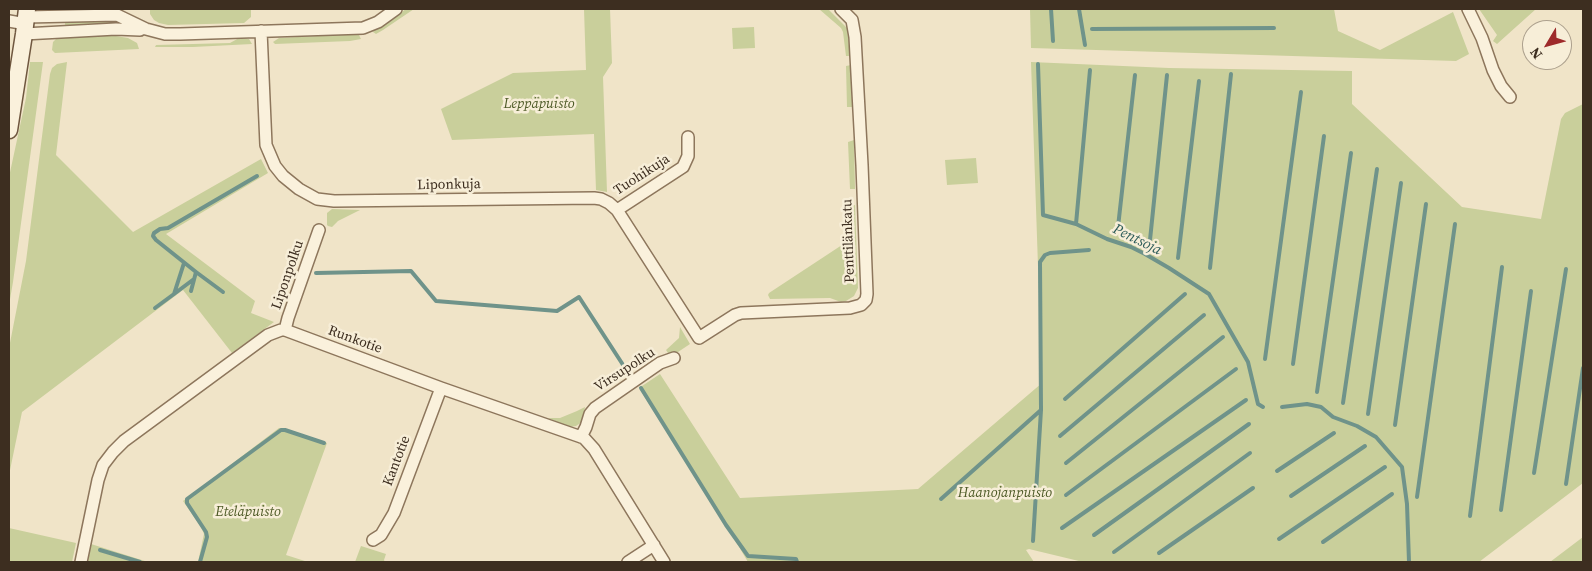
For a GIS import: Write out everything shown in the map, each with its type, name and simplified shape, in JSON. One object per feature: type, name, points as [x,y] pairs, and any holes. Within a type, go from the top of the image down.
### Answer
[{"type":"street","points":[[9,21],[117,15],[141,28],[166,34],[180,34],[363,28],[378,22],[396,9]]},
{"type":"street","name":"Penttilänkatu","points":[[699,338],[741,313],[850,308],[861,305],[866,300],[861,139],[855,38],[852,20],[841,9]]},
{"type":"street","points":[[1468,9],[1501,86],[1510,97]]},
{"type":"street","points":[[26,21],[116,29],[137,30],[141,28]]},
{"type":"street","points":[[9,130],[26,21]]},
{"type":"street","name":"Liponkuja","points":[[261,31],[266,145],[275,166],[282,176],[317,199],[334,201],[594,198],[606,201],[617,210],[699,338]]},
{"type":"street","name":"Tuohikuja","points":[[617,210],[683,167],[688,156],[688,137]]},
{"type":"street","name":"Liponpolku","points":[[285,330],[319,230]]},
{"type":"street","points":[[81,562],[98,480],[104,465],[113,452],[124,441],[268,335],[285,330]]},
{"type":"street","name":"Runkotie","points":[[285,330],[441,388],[581,437],[594,449],[664,562]]},
{"type":"street","name":"Virsupolku","points":[[581,437],[590,414],[595,408],[660,363],[674,358]]},
{"type":"street","name":"Kantotie","points":[[374,540],[382,534],[394,513],[441,388]]},
{"type":"street","points":[[628,562],[654,546]]},
{"type":"green space","points":[[150,9],[251,9],[251,17],[244,23],[168,25],[154,20],[150,14]]},
{"type":"green space","points":[[406,9],[414,9],[376,34],[373,32],[375,28]]},
{"type":"green space","name":"Leppäpuisto","points":[[584,9],[610,9],[612,63],[603,77],[607,192],[596,190],[594,134],[452,140],[441,109],[513,73],[586,70]]},
{"type":"green space","points":[[819,9],[828,9],[847,28],[850,56],[846,56],[841,28]]},
{"type":"green space","points":[[1030,9],[1334,9],[1338,31],[1380,50],[1453,12],[1469,54],[1456,61],[1031,48]]},
{"type":"green space","points":[[1479,9],[1536,9],[1497,44],[1493,41],[1497,35]]},
{"type":"green space","points":[[112,20],[114,22],[112,25],[65,26],[65,21]]},
{"type":"green space","points":[[754,27],[755,48],[733,49],[732,28]]},
{"type":"green space","points":[[89,35],[128,38],[137,43],[139,49],[55,53],[52,50],[53,42],[57,38]]},
{"type":"green space","points":[[359,35],[361,39],[275,44],[273,42],[279,38]]},
{"type":"green space","points":[[239,38],[249,39],[252,44],[155,47],[156,45],[230,43]]},
{"type":"green space","points":[[30,62],[43,62],[9,305],[9,177],[26,98]]},
{"type":"green space","points":[[67,62],[56,155],[133,232],[261,159],[268,173],[166,234],[255,301],[251,313],[274,322],[232,353],[183,290],[22,412],[9,475],[9,348],[26,261],[50,74],[52,68],[57,64]]},
{"type":"green space","name":"Haanojanpuisto","points":[[1031,62],[1169,68],[1352,71],[1352,104],[1462,207],[1541,219],[1561,119],[1565,113],[1583,104],[1583,483],[1479,562],[1083,562],[1029,549],[1026,550],[1034,562],[748,562],[639,388],[660,374],[740,498],[918,489],[1042,383]]},
{"type":"green space","points":[[851,65],[852,107],[847,107],[846,66]]},
{"type":"green space","points":[[854,140],[855,189],[850,189],[848,142]]},
{"type":"green space","points":[[976,158],[978,183],[947,185],[945,160]]},
{"type":"green space","points":[[855,205],[858,288],[854,296],[841,302],[830,298],[770,299],[769,293],[845,243],[849,238],[850,206]]},
{"type":"green space","points":[[332,209],[360,210],[338,221],[332,227],[327,225],[327,213]]},
{"type":"green space","points":[[680,327],[690,344],[670,356],[666,350],[679,338]]},
{"type":"green space","points":[[585,407],[582,422],[576,426],[569,427],[548,418],[560,418]]},
{"type":"green space","name":"Eteläpuisto","points":[[279,428],[327,443],[286,555],[308,562],[198,562],[204,534],[183,501]]},
{"type":"green space","points":[[9,528],[76,543],[72,562],[9,562]]},
{"type":"green space","points":[[1583,537],[1583,562],[1550,562]]},
{"type":"green space","points":[[91,544],[148,562],[88,562]]},
{"type":"green space","points":[[361,546],[386,554],[385,562],[355,562]]},
{"type":"waterway","points":[[1051,9],[1053,41]]},
{"type":"waterway","points":[[1079,9],[1085,45]]},
{"type":"waterway","points":[[1092,29],[1274,28]]},
{"type":"waterway","points":[[1038,64],[1043,215],[1076,224]]},
{"type":"waterway","name":"Pentsoja","points":[[1090,70],[1076,224],[1145,254],[1209,294],[1248,362],[1258,404],[1263,407]]},
{"type":"waterway","points":[[1210,268],[1231,74]]},
{"type":"waterway","points":[[1118,227],[1135,75]]},
{"type":"waterway","points":[[1150,240],[1167,75]]},
{"type":"waterway","points":[[1178,258],[1199,81]]},
{"type":"waterway","points":[[1265,359],[1301,92]]},
{"type":"waterway","points":[[1293,364],[1324,136]]},
{"type":"waterway","points":[[1317,392],[1351,153]]},
{"type":"waterway","points":[[1343,403],[1377,169]]},
{"type":"waterway","points":[[191,291],[196,272],[156,240],[153,236],[154,233],[160,229],[168,228],[257,176]]},
{"type":"waterway","points":[[1368,414],[1401,183]]},
{"type":"waterway","points":[[1395,425],[1426,204]]},
{"type":"waterway","points":[[1417,497],[1455,224]]},
{"type":"waterway","points":[[1033,541],[1041,410],[1040,262],[1045,255],[1050,253],[1089,250]]},
{"type":"waterway","points":[[155,308],[174,294],[184,263]]},
{"type":"waterway","points":[[1470,516],[1502,267]]},
{"type":"waterway","points":[[1534,473],[1566,269]]},
{"type":"waterway","points":[[316,273],[411,271],[436,301],[557,311],[579,297],[627,371]]},
{"type":"waterway","points":[[196,272],[223,292]]},
{"type":"waterway","points":[[174,294],[194,279]]},
{"type":"waterway","points":[[1501,510],[1531,291]]},
{"type":"waterway","points":[[1065,399],[1185,294]]},
{"type":"waterway","points":[[1060,436],[1204,315]]},
{"type":"waterway","points":[[1066,463],[1223,337]]},
{"type":"waterway","points":[[1566,484],[1583,368]]},
{"type":"waterway","points":[[1066,495],[1236,369]]},
{"type":"waterway","points":[[641,388],[726,525],[748,556],[796,559],[797,562]]},
{"type":"waterway","points":[[1062,528],[1246,400]]},
{"type":"waterway","name":"Pentsoja","points":[[1282,407],[1307,404],[1321,407],[1333,417],[1357,426],[1376,437],[1402,467],[1407,504],[1409,562]]},
{"type":"waterway","points":[[941,499],[1041,410]]},
{"type":"waterway","points":[[1094,535],[1249,424]]},
{"type":"waterway","points":[[200,562],[207,537],[206,532],[187,503],[187,499],[281,430],[324,443]]},
{"type":"waterway","points":[[1277,471],[1334,433]]},
{"type":"waterway","points":[[1291,496],[1365,446]]},
{"type":"waterway","points":[[1114,552],[1250,453]]},
{"type":"waterway","points":[[1279,539],[1385,467]]},
{"type":"waterway","points":[[1159,553],[1253,488]]},
{"type":"waterway","points":[[1323,542],[1392,494]]},
{"type":"waterway","points":[[100,550],[140,562]]}]
